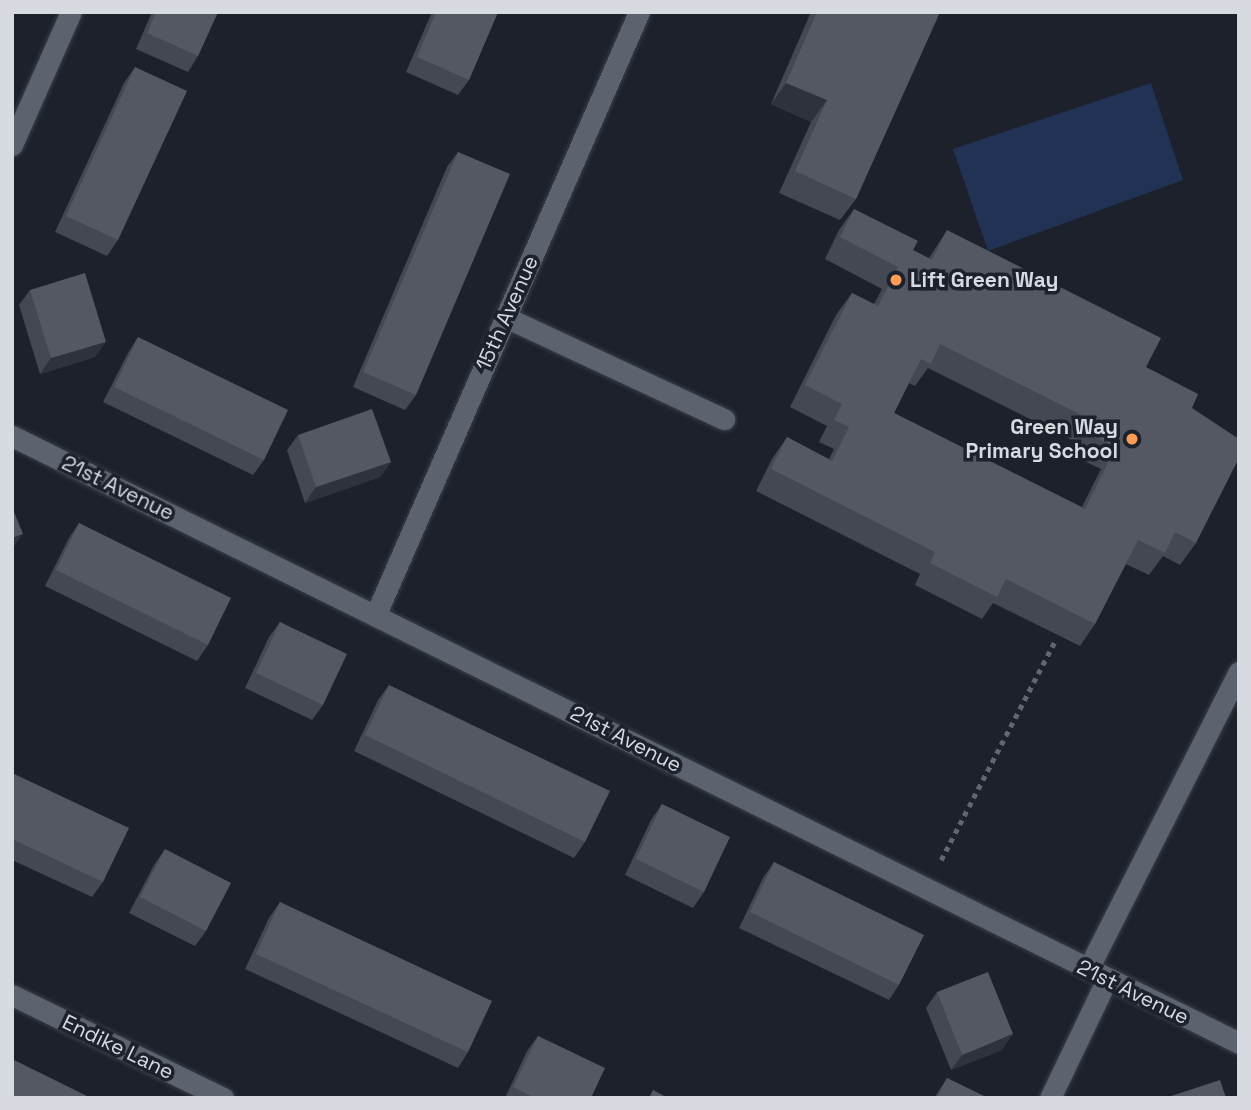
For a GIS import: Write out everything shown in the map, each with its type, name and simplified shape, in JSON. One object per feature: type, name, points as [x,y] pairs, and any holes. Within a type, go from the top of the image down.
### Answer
[{"type":"street","points":[[12,145],[71,12]]},
{"type":"street","name":"15th Avenue","points":[[376,614],[639,12]]},
{"type":"street","points":[[505,317],[724,419]]},
{"type":"street","name":"21st Avenue","points":[[12,436],[1239,1043]]},
{"type":"street","points":[[1051,1098],[1098,974],[1239,672]]},
{"type":"street","name":"Endike Lane","points":[[12,995],[223,1098]]},
{"type":"path","points":[[927,889],[1056,639]]},
{"type":"shaded area","points":[[1151,83],[1183,180],[988,251],[953,149]]},
{"type":"building","points":[[156,12],[218,12],[198,56],[147,33]]},
{"type":"building","points":[[436,12],[498,12],[469,80],[417,57]]},
{"type":"building","points":[[817,12],[940,12],[856,199],[795,171],[827,100],[786,83]]},
{"type":"building","points":[[135,67],[187,91],[118,240],[66,216]]},
{"type":"building","points":[[458,152],[510,174],[416,395],[363,372]]},
{"type":"building","name":"Green Way Primary School","points":[[854,209],[918,241],[913,250],[932,260],[947,230],[1161,338],[1146,367],[1198,394],[1192,408],[1239,439],[1239,458],[1196,543],[1175,532],[1165,553],[1138,540],[1095,624],[1006,579],[997,597],[930,563],[935,552],[771,469],[787,437],[832,461],[849,427],[834,420],[842,404],[805,385],[852,293],[878,306],[898,267],[840,237]],"holes":[[[940,344],[1105,427],[1099,439],[1116,447],[1085,509],[894,413],[921,359],[931,364]]]},
{"type":"building","points":[[85,273],[106,342],[51,358],[30,290]]},
{"type":"building","points":[[138,337],[288,410],[264,460],[114,387]]},
{"type":"building","points":[[372,409],[391,462],[316,487],[298,435]]},
{"type":"building","points":[[12,507],[23,534],[12,538]]},
{"type":"building","points":[[79,523],[231,598],[208,645],[56,570]]},
{"type":"building","points":[[280,622],[347,654],[323,705],[256,673]]},
{"type":"building","points":[[389,685],[610,791],[585,842],[365,735]]},
{"type":"building","points":[[12,773],[129,828],[103,882],[12,839]]},
{"type":"building","points":[[662,804],[730,837],[704,892],[636,859]]},
{"type":"building","points":[[165,849],[231,883],[206,931],[140,897]]},
{"type":"building","points":[[774,862],[924,935],[899,985],[750,912]]},
{"type":"building","points":[[280,902],[492,1001],[468,1052],[256,954]]},
{"type":"building","points":[[988,972],[1013,1034],[962,1055],[937,992]]},
{"type":"building","points":[[538,1036],[605,1068],[591,1098],[535,1098],[513,1087]]},
{"type":"building","points":[[12,1059],[89,1097],[12,1098]]},
{"type":"building","points":[[947,1078],[988,1098],[937,1098]]},
{"type":"building","points":[[1220,1080],[1226,1098],[1165,1098]]},
{"type":"building","points":[[653,1090],[668,1098],[649,1098]]},
{"type":"place","name":"Lift Green Way","points":[[896,280]]},
{"type":"place","name":"Green Way Primary School","points":[[1132,439]]}]
